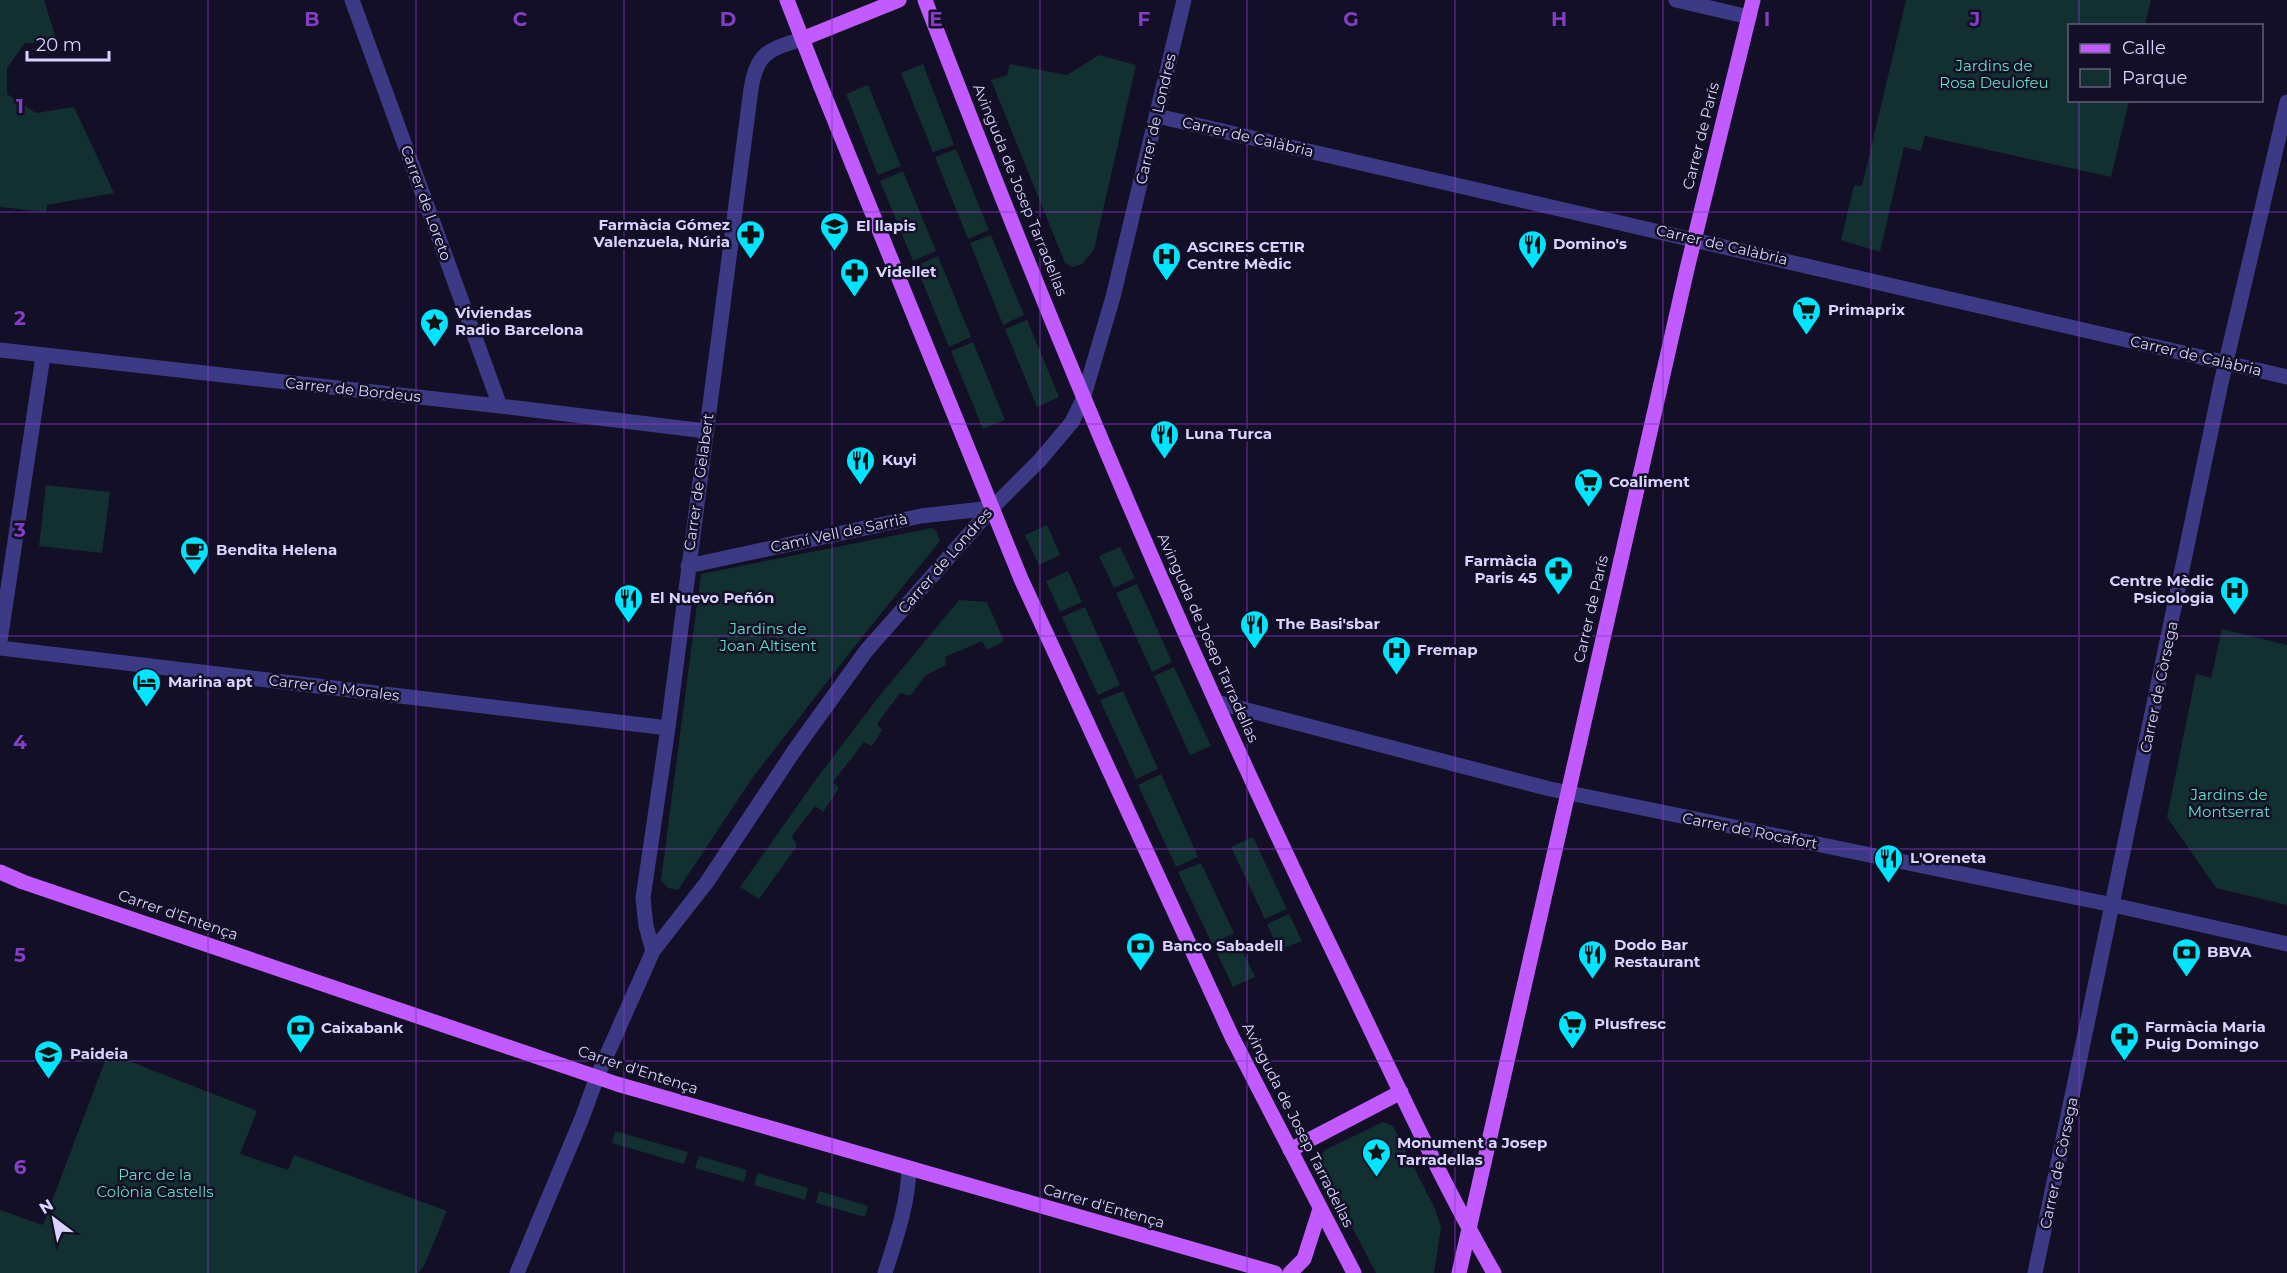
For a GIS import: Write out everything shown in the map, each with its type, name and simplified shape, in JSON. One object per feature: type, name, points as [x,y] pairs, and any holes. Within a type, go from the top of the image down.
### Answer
[{"type":"main road","name":"Avinguda de Josep Tarradellas","points":[[787,0],[992,508],[1044,629],[1232,1037],[1354,1273]]},
{"type":"main road","points":[[802,39],[899,0]]},
{"type":"main road","name":"Avinguda de Josep Tarradellas","points":[[925,0],[1083,399],[1268,820],[1468,1228],[1494,1273]]},
{"type":"main road","name":"Carrer de París","points":[[1459,1273],[1694,239],[1753,0]]},
{"type":"main road","name":"Carrer d'Entença","points":[[0,872],[23,882],[597,1077],[1275,1273]]},
{"type":"main road","points":[[1290,1150],[1401,1092]]},
{"type":"main road","points":[[1290,1273],[1304,1259],[1320,1209]]},
{"type":"street","name":"Carrer de Loreto","points":[[352,0],[500,406]]},
{"type":"street","name":"Carrer de Londres","points":[[517,1273],[597,1077],[653,951],[707,882],[794,750],[866,651],[992,508],[1040,460],[1072,422],[1083,399],[1113,297],[1184,0]]},
{"type":"street","points":[[1676,0],[1749,17]]},
{"type":"street","name":"Carrer de Gelabert","points":[[653,951],[646,926],[643,898],[668,728],[754,68],[773,49],[802,39]]},
{"type":"street","name":"Carrer de Còrsega","points":[[2035,1273],[2227,363],[2287,102]]},
{"type":"street","name":"Carrer de Calàbria","points":[[1157,116],[2287,377]]},
{"type":"street","name":"Carrer de Bordeus","points":[[0,350],[706,431]]},
{"type":"street","points":[[0,641],[43,356]]},
{"type":"street","name":"Camí Vell de Sarrià","points":[[688,566],[921,516],[992,508]]},
{"type":"street","name":"Carrer de Morales","points":[[0,648],[668,728]]},
{"type":"street","name":"Carrer de Rocafort","points":[[1216,702],[1568,793],[2113,904],[2287,944]]},
{"type":"street","points":[[885,1273],[904,1213],[909,1168]]},
{"type":"green space","points":[[0,0],[44,0],[57,42],[25,43],[7,68],[7,94],[36,113],[74,107],[114,193],[47,205],[46,212],[0,207]]},
{"type":"green space","name":"Jardins de Rosa Deulofeu","points":[[1906,0],[2151,0],[2145,24],[2068,24],[2068,102],[2129,102],[2111,177],[1925,136],[1921,151],[1904,147],[1880,252],[1841,240],[1854,185],[1862,186]]},
{"type":"green space","points":[[1099,55],[1136,65],[1094,250],[1082,264],[1073,267],[1065,263],[991,80],[1007,75],[1010,64],[1067,75]]},
{"type":"green space","points":[[923,64],[954,145],[933,152],[901,73]]},
{"type":"green space","points":[[868,85],[901,166],[878,175],[846,94]]},
{"type":"green space","points":[[956,149],[989,230],[968,239],[935,157]]},
{"type":"green space","points":[[903,171],[936,251],[913,261],[880,181]]},
{"type":"green space","points":[[991,235],[1024,315],[1003,325],[970,243]]},
{"type":"green space","points":[[938,256],[971,337],[949,347],[916,266]]},
{"type":"green space","points":[[1027,320],[1059,397],[1037,407],[1005,329]]},
{"type":"green space","points":[[973,342],[1005,420],[983,429],[951,351]]},
{"type":"green space","points":[[46,485],[110,492],[102,553],[39,546]]},
{"type":"green space","points":[[1047,525],[1060,555],[1039,565],[1025,535]]},
{"type":"green space","name":"Jardins de Joan Altisent","points":[[932,528],[937,532],[940,541],[753,777],[678,890],[668,888],[661,880],[701,574]]},
{"type":"green space","points":[[1120,547],[1135,578],[1114,588],[1099,556]]},
{"type":"green space","points":[[1068,571],[1082,602],[1060,612],[1046,581]]},
{"type":"green space","points":[[1137,584],[1172,662],[1152,672],[1116,593]]},
{"type":"green space","points":[[959,600],[987,602],[1004,641],[987,650],[982,641],[945,657],[946,665],[926,675],[910,696],[900,693],[877,724],[882,730],[872,746],[864,742],[833,782],[839,788],[823,812],[815,806],[792,836],[797,846],[759,899],[740,887],[817,778],[877,699]]},
{"type":"green space","points":[[1085,607],[1120,685],[1098,695],[1062,617]]},
{"type":"green space","name":"Jardins de Montserrat","points":[[2222,629],[2287,645],[2287,905],[2216,888],[2167,817],[2196,674],[2211,678]]},
{"type":"green space","points":[[1174,667],[1211,746],[1190,755],[1154,676]]},
{"type":"green space","points":[[1123,691],[1158,769],[1136,779],[1100,700]]},
{"type":"green space","points":[[1161,774],[1198,857],[1176,867],[1138,785]]},
{"type":"green space","points":[[1253,837],[1287,909],[1265,919],[1231,847]]},
{"type":"green space","points":[[1201,863],[1234,933],[1212,944],[1178,872]]},
{"type":"green space","points":[[1289,914],[1302,941],[1279,950],[1267,924]]},
{"type":"green space","points":[[1237,939],[1255,977],[1233,987],[1215,949]]},
{"type":"green space","name":"Parc de la Colònia Castells","points":[[108,1053],[257,1111],[240,1154],[288,1170],[294,1155],[447,1211],[424,1266],[418,1273],[0,1273],[0,1210],[43,1225]]},
{"type":"green space","points":[[1383,1122],[1393,1126],[1435,1209],[1441,1227],[1434,1273],[1376,1273],[1319,1164],[1320,1156],[1325,1150]]},
{"type":"green space","points":[[615,1131],[688,1152],[684,1164],[612,1143]]},
{"type":"green space","points":[[699,1156],[747,1170],[744,1182],[695,1168]]},
{"type":"green space","points":[[758,1173],[808,1188],[805,1200],[754,1185]]},
{"type":"green space","points":[[819,1191],[868,1206],[865,1217],[816,1203]]},
{"type":"place","name":"El llapis","points":[[835,252]]},
{"type":"place","name":"Farmàcia Gómez Valenzuela, Núria","points":[[751,260]]},
{"type":"place","name":"Domino's","points":[[1532,270]]},
{"type":"place","name":"ASCIRES CETIR Centre Mèdic","points":[[1166,282]]},
{"type":"place","name":"Videllet","points":[[855,298]]},
{"type":"place","name":"Primaprix","points":[[1807,336]]},
{"type":"place","name":"Viviendas Radio Barcelona","points":[[434,348]]},
{"type":"place","name":"Luna Turca","points":[[1164,460]]},
{"type":"place","name":"Kuyi","points":[[861,486]]},
{"type":"place","name":"Coaliment","points":[[1588,508]]},
{"type":"place","name":"Bendita Helena","points":[[195,576]]},
{"type":"place","name":"Farmàcia Paris 45","points":[[1558,596]]},
{"type":"place","name":"Centre Mèdic Psicologia","points":[[2235,616]]},
{"type":"place","name":"El Nuevo Peñón","points":[[629,624]]},
{"type":"place","name":"The Basi'sbar","points":[[1255,650]]},
{"type":"place","name":"Fremap","points":[[1396,676]]},
{"type":"place","name":"Marina apt","points":[[147,708]]},
{"type":"place","name":"L'Oreneta","points":[[1889,884]]},
{"type":"place","name":"Banco Sabadell","points":[[1141,972]]},
{"type":"place","name":"BBVA","points":[[2186,978]]},
{"type":"place","name":"Dodo Bar Restaurant","points":[[1593,980]]},
{"type":"place","name":"Plusfresc","points":[[1573,1050]]},
{"type":"place","name":"Caixabank","points":[[300,1054]]},
{"type":"place","name":"Farmàcia Maria Puig Domingo","points":[[2124,1062]]},
{"type":"place","name":"Paideia","points":[[49,1080]]},
{"type":"place","name":"Monument a Josep Tarradellas","points":[[1376,1178]]}]
